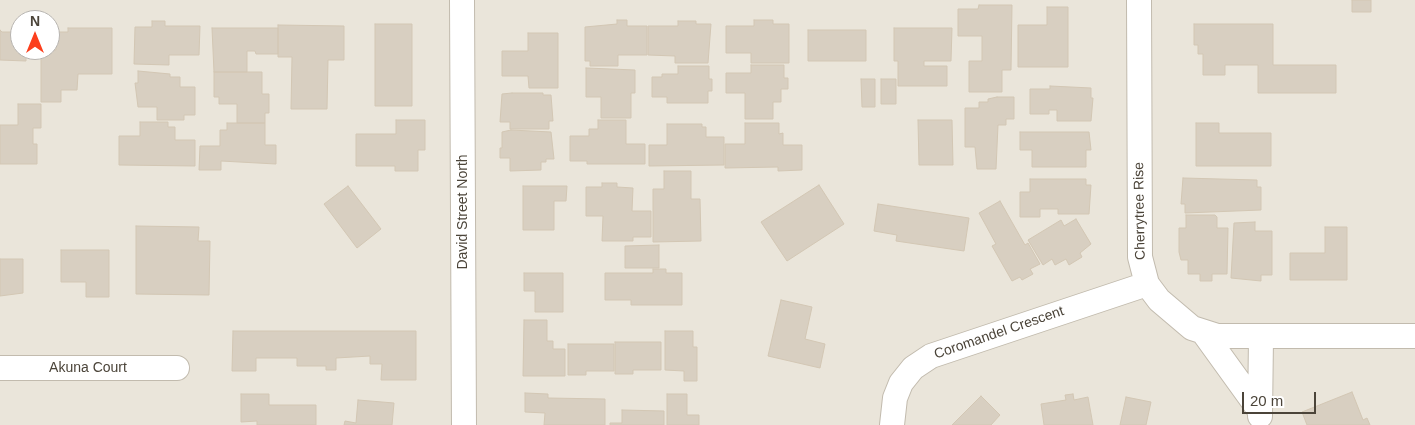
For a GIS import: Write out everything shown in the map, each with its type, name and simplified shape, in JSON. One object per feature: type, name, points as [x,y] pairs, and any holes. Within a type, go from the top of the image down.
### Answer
[{"type":"street","name":"David Street North","points":[[462,0],[464,425]]},
{"type":"street","name":"Cherrytree Rise","points":[[1139,0],[1139,243],[1142,268],[1147,284],[1170,310],[1192,328],[1231,338],[1415,336]]},
{"type":"street","name":"Coromandel Crescent","points":[[892,425],[895,398],[901,383],[913,368],[931,356],[1147,284]]},
{"type":"street","points":[[1203,332],[1260,418]]},
{"type":"street","points":[[1260,418],[1261,338]]},
{"type":"street","name":"Akuna Court","points":[[0,368],[177,368]]},
{"type":"shaded area","points":[[0,0],[1415,0],[1415,425],[0,425]]},
{"type":"building","points":[[1352,0],[1371,0],[1371,12],[1352,12]]},
{"type":"building","points":[[979,5],[1012,5],[1011,70],[1002,70],[1002,92],[969,92],[969,61],[982,61],[982,36],[958,36],[958,9],[978,9]]},
{"type":"building","points":[[1047,7],[1068,7],[1068,67],[1018,67],[1018,25],[1047,25]]},
{"type":"building","points":[[617,20],[627,20],[627,26],[647,26],[647,55],[618,55],[618,66],[590,66],[590,61],[585,61],[585,27],[617,24]]},
{"type":"building","points":[[754,20],[773,20],[773,24],[789,24],[789,63],[751,63],[751,53],[726,53],[726,26],[754,26]]},
{"type":"building","points":[[152,21],[165,21],[165,26],[200,26],[199,55],[169,55],[169,65],[134,64],[135,27],[152,27]]},
{"type":"building","points":[[678,21],[696,21],[696,24],[711,24],[708,63],[675,63],[675,56],[648,55],[648,26],[678,26]]},
{"type":"building","points":[[375,24],[412,24],[412,106],[375,106]]},
{"type":"building","points":[[1194,24],[1273,24],[1273,65],[1336,65],[1336,93],[1258,93],[1258,65],[1225,65],[1225,75],[1203,75],[1203,54],[1198,54],[1198,45],[1194,45]]},
{"type":"building","points":[[278,25],[344,26],[344,60],[328,60],[327,109],[291,109],[292,57],[278,57]]},
{"type":"building","points":[[68,28],[112,28],[112,74],[78,74],[77,90],[61,90],[61,102],[41,102],[41,60],[60,60],[60,32],[68,32]]},
{"type":"building","points":[[212,28],[278,28],[278,54],[256,54],[255,51],[247,51],[247,72],[214,72]]},
{"type":"building","points":[[894,28],[952,28],[951,61],[924,61],[924,66],[947,66],[947,86],[898,86],[898,61],[894,61]]},
{"type":"building","points":[[0,30],[2,32],[10,32],[10,60],[26,61],[0,60]]},
{"type":"building","points":[[808,30],[866,30],[866,61],[808,61]]},
{"type":"building","points":[[528,33],[558,33],[558,88],[529,88],[528,76],[502,76],[502,51],[528,51]]},
{"type":"building","points":[[751,65],[784,65],[784,78],[788,78],[788,89],[781,89],[781,102],[773,102],[773,119],[745,119],[745,93],[726,93],[726,73],[751,73]]},
{"type":"building","points":[[678,66],[709,66],[709,79],[712,79],[712,91],[708,91],[708,103],[667,103],[667,97],[652,97],[652,77],[662,77],[662,74],[678,74]]},
{"type":"building","points":[[586,68],[635,70],[635,93],[631,93],[631,118],[601,118],[601,97],[586,97]]},
{"type":"building","points":[[138,71],[170,74],[170,77],[180,77],[180,87],[195,87],[195,115],[184,115],[184,120],[157,120],[157,107],[138,107],[135,83],[138,83]]},
{"type":"building","points":[[214,72],[262,72],[262,94],[269,94],[269,113],[265,113],[265,123],[237,123],[237,104],[219,104],[219,97],[214,97]]},
{"type":"building","points":[[861,79],[875,79],[875,107],[862,107]]},
{"type":"building","points":[[881,79],[896,79],[896,104],[881,104]]},
{"type":"building","points":[[1050,86],[1091,88],[1091,98],[1093,98],[1091,121],[1057,121],[1057,110],[1049,110],[1049,114],[1030,114],[1030,89],[1050,89]]},
{"type":"building","points":[[543,93],[543,95],[551,95],[553,121],[549,121],[549,129],[510,129],[510,122],[500,122],[502,94]]},
{"type":"building","points":[[1014,97],[1014,119],[1006,119],[1006,125],[998,125],[996,169],[977,169],[975,147],[965,147],[965,108],[979,108],[979,102],[988,102],[988,99]]},
{"type":"building","points":[[18,104],[41,104],[41,128],[33,128],[33,144],[37,144],[37,164],[0,164],[0,125],[18,125]]},
{"type":"building","points":[[396,120],[425,120],[425,150],[418,150],[418,171],[395,171],[395,166],[356,166],[356,134],[396,134]]},
{"type":"building","points":[[598,120],[626,120],[626,144],[645,144],[645,164],[587,164],[587,161],[570,161],[570,136],[589,136],[589,129],[598,129]]},
{"type":"building","points":[[918,120],[952,120],[953,165],[919,165]]},
{"type":"building","points":[[140,122],[168,122],[168,127],[175,127],[175,140],[195,140],[195,166],[119,165],[119,136],[140,136]]},
{"type":"building","points":[[227,123],[265,123],[265,145],[276,145],[276,164],[221,161],[221,170],[199,170],[200,146],[220,146],[220,130],[227,130]]},
{"type":"building","points":[[745,123],[779,123],[779,134],[783,133],[783,145],[802,145],[802,170],[778,171],[778,167],[725,168],[725,144],[745,144]]},
{"type":"building","points":[[1196,123],[1219,123],[1219,133],[1271,133],[1271,166],[1196,166]]},
{"type":"building","points":[[667,124],[702,124],[702,127],[706,127],[706,137],[724,137],[724,165],[649,166],[649,145],[667,145]]},
{"type":"building","points":[[511,130],[551,132],[554,159],[546,159],[546,162],[541,162],[541,170],[510,171],[510,158],[500,158],[500,148],[502,148],[502,132]]},
{"type":"building","points":[[1020,132],[1089,132],[1091,150],[1086,150],[1086,167],[1032,167],[1032,150],[1020,150]]},
{"type":"building","points":[[664,171],[691,171],[691,199],[700,199],[701,241],[653,242],[653,189],[664,189]]},
{"type":"building","points":[[1183,178],[1257,180],[1257,187],[1261,187],[1261,210],[1185,213],[1185,204],[1181,204]]},
{"type":"building","points":[[1030,179],[1086,179],[1086,185],[1091,185],[1089,214],[1058,214],[1058,209],[1040,209],[1040,217],[1020,217],[1020,192],[1030,192]]},
{"type":"building","points":[[602,183],[617,183],[617,187],[633,188],[632,211],[651,211],[651,237],[633,237],[633,241],[602,241],[603,216],[586,216],[586,187],[602,187]]},
{"type":"building","points":[[819,185],[844,224],[787,261],[761,222]]},
{"type":"building","points":[[348,186],[381,229],[357,248],[324,204]]},
{"type":"building","points":[[523,186],[567,186],[566,201],[554,201],[554,230],[523,230]]},
{"type":"building","points":[[1000,201],[1025,245],[1028,243],[1040,264],[1030,269],[1033,274],[1022,280],[1020,277],[1012,281],[992,246],[996,244],[979,213]]},
{"type":"building","points":[[878,204],[969,218],[964,251],[896,241],[897,235],[874,231]]},
{"type":"building","points":[[1186,215],[1215,215],[1217,217],[1217,228],[1228,228],[1227,274],[1212,274],[1212,281],[1200,281],[1200,274],[1188,274],[1188,260],[1181,260],[1179,252],[1179,228],[1186,228]]},
{"type":"building","points":[[1076,219],[1091,244],[1080,253],[1082,257],[1069,265],[1066,259],[1055,265],[1052,259],[1043,265],[1028,240],[1061,220],[1064,226]]},
{"type":"building","points":[[1255,222],[1255,231],[1272,231],[1272,275],[1261,275],[1261,281],[1231,278],[1234,223]]},
{"type":"building","points":[[136,226],[199,227],[198,241],[210,241],[209,295],[136,294]]},
{"type":"building","points":[[1325,227],[1347,227],[1347,280],[1290,280],[1290,253],[1325,253]]},
{"type":"building","points":[[659,245],[659,268],[625,268],[625,246]]},
{"type":"building","points":[[61,250],[109,250],[109,297],[86,297],[86,282],[61,282]]},
{"type":"building","points":[[0,259],[23,259],[23,293],[0,296]]},
{"type":"building","points":[[653,269],[666,269],[666,273],[682,273],[682,305],[631,305],[631,300],[605,300],[605,273],[653,273]]},
{"type":"building","points":[[524,273],[563,273],[563,312],[535,312],[535,291],[524,291]]},
{"type":"building","points":[[781,300],[812,307],[805,339],[825,344],[820,368],[768,356]]},
{"type":"building","points":[[524,320],[547,320],[547,341],[553,341],[553,349],[565,349],[565,376],[523,376]]},
{"type":"building","points":[[233,331],[416,331],[416,380],[381,380],[382,364],[370,364],[370,356],[336,358],[336,370],[326,370],[326,366],[297,366],[297,358],[256,358],[256,371],[232,371]]},
{"type":"building","points":[[665,331],[693,331],[693,347],[697,347],[697,381],[684,381],[684,371],[665,370]]},
{"type":"building","points":[[615,342],[661,342],[661,370],[633,370],[633,374],[615,374]]},
{"type":"building","points":[[568,344],[614,344],[614,371],[586,371],[586,375],[568,375]]},
{"type":"building","points":[[1352,392],[1363,420],[1367,418],[1370,425],[1307,425],[1302,412]]},
{"type":"building","points":[[525,393],[548,394],[548,398],[605,399],[605,425],[544,425],[545,413],[525,412]]},
{"type":"building","points":[[241,394],[269,394],[269,405],[316,405],[316,425],[257,425],[257,421],[241,422]]},
{"type":"building","points":[[667,394],[687,394],[687,415],[699,415],[699,425],[667,425]]},
{"type":"building","points":[[1073,394],[1074,400],[1088,397],[1093,425],[1044,425],[1041,404],[1066,400],[1065,395]]},
{"type":"building","points":[[981,396],[1000,415],[991,425],[952,425]]},
{"type":"building","points":[[1126,397],[1151,402],[1146,425],[1120,425]]},
{"type":"building","points":[[358,400],[394,403],[392,425],[344,425],[345,421],[356,423]]},
{"type":"building","points":[[622,410],[664,411],[664,425],[610,425],[610,423],[622,423]]}]
